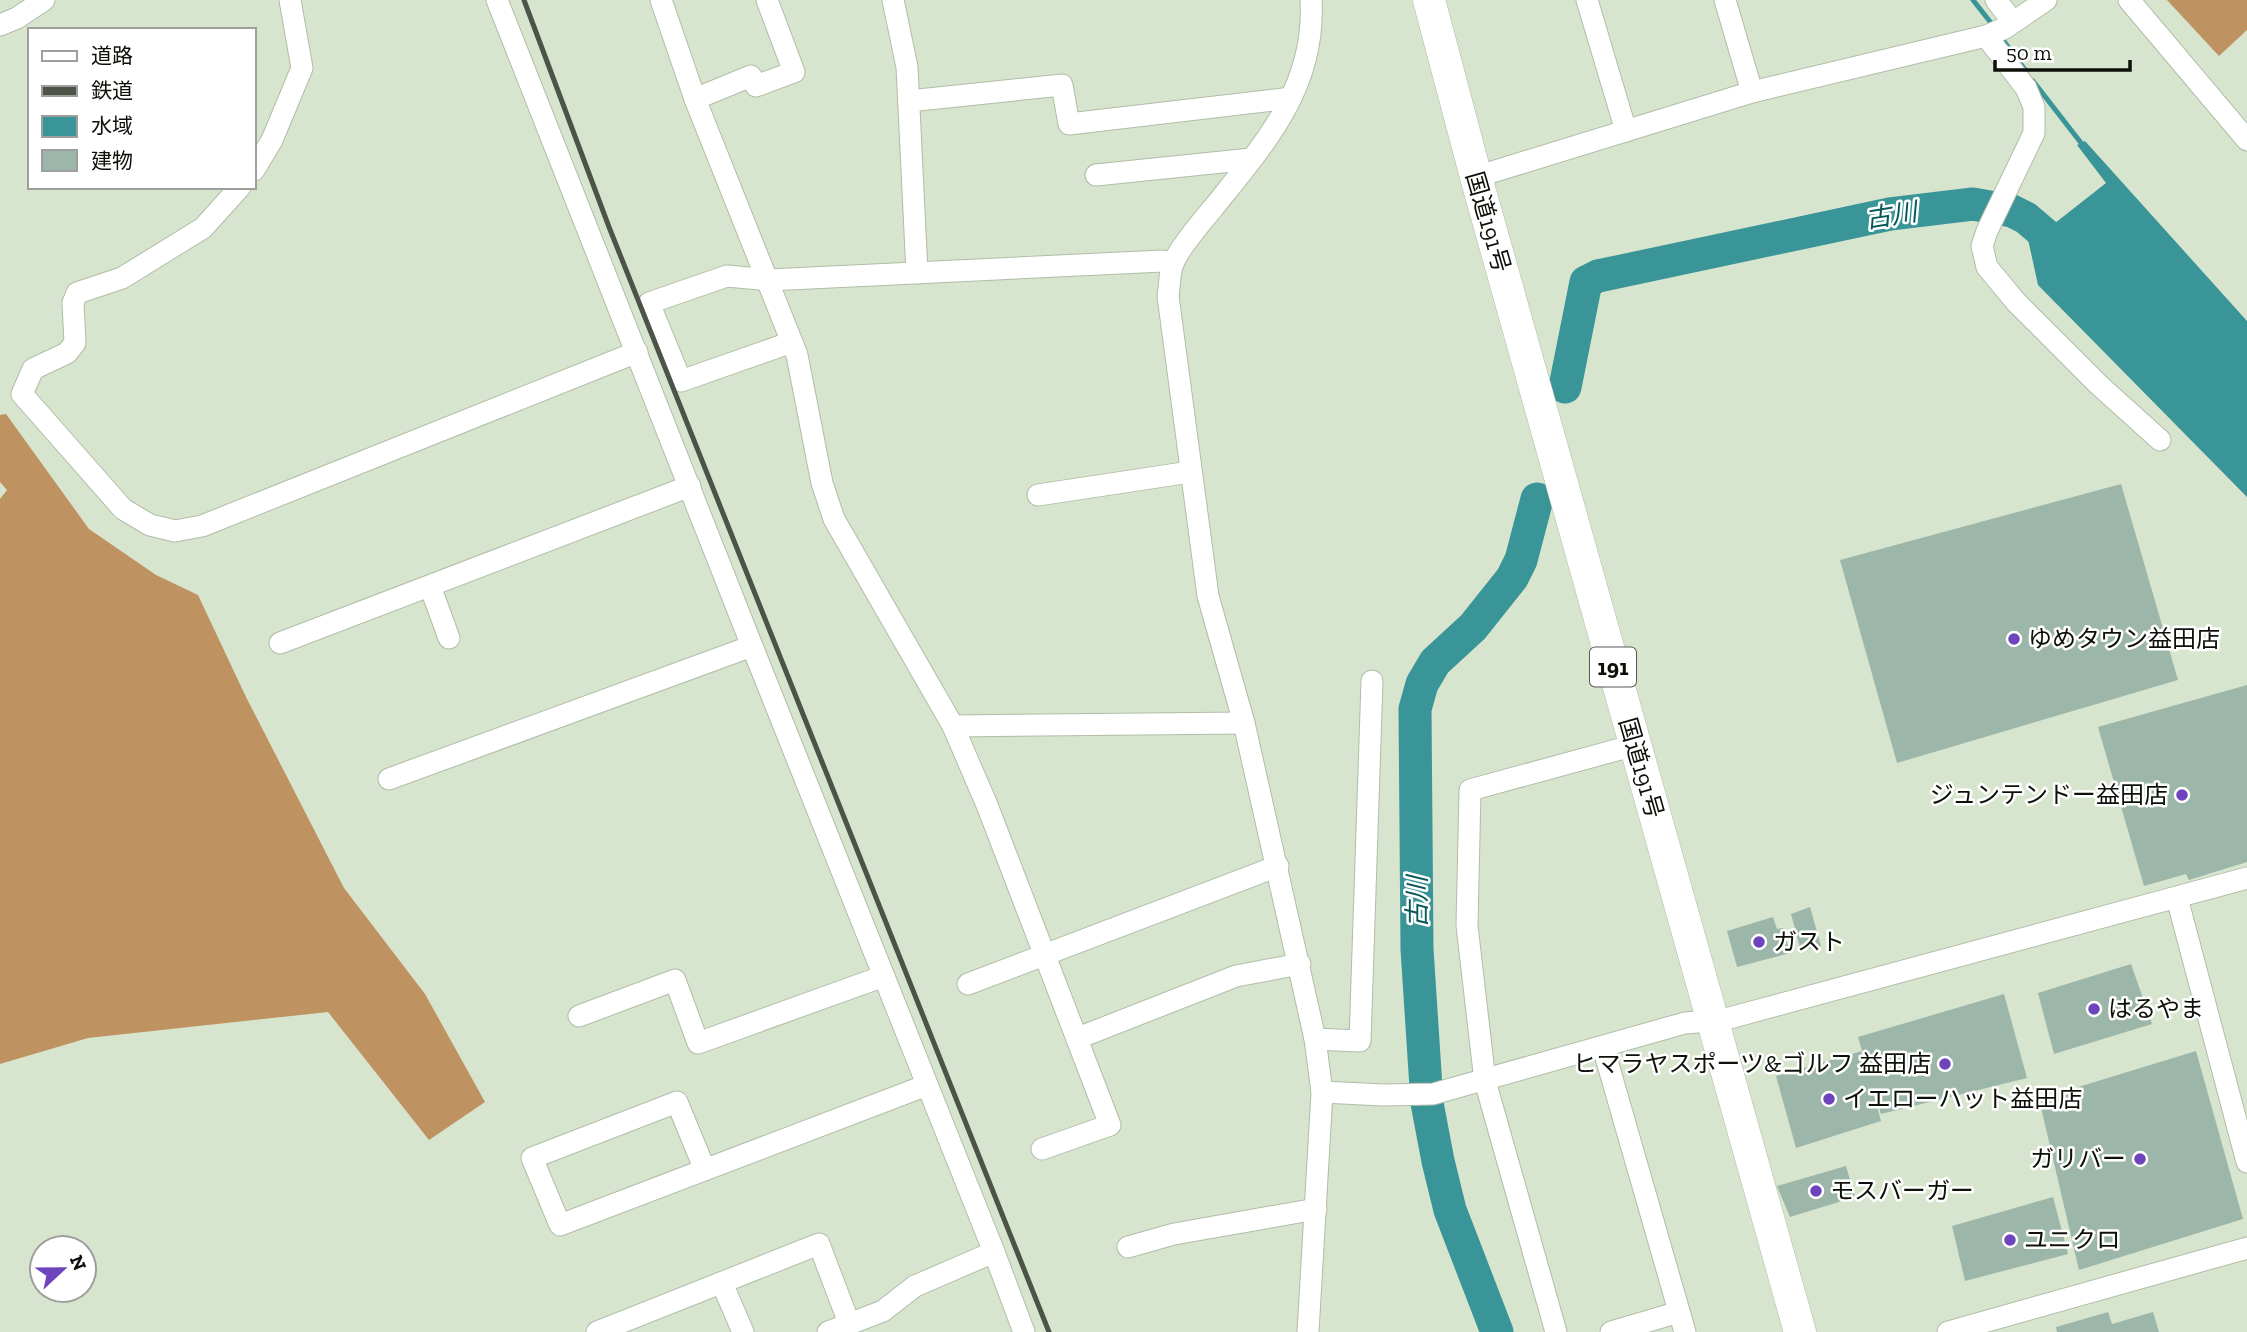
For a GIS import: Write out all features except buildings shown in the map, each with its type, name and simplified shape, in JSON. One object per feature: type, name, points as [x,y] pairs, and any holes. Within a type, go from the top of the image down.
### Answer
[{"type":"highway","name":"国道191号","points":[[1429,0],[1476,177],[1800,1332]]},
{"type":"street","points":[[0,25],[17,18],[44,0]]},
{"type":"street","points":[[256,167],[272,140],[302,68],[290,0]]},
{"type":"street","points":[[497,0],[1024,1332]]},
{"type":"street","points":[[661,0],[695,99],[797,355],[822,483],[834,519],[953,726],[987,805],[1110,1125],[1042,1149]]},
{"type":"street","points":[[695,99],[751,76],[757,86],[793,72],[767,0]]},
{"type":"street","points":[[893,0],[907,67],[917,273]]},
{"type":"street","points":[[1308,1332],[1322,1091],[1315,1039],[1244,723],[1208,596],[1168,296],[1173,263],[1251,159],[1291,98],[1304,69],[1312,34],[1311,0]]},
{"type":"street","points":[[1587,0],[1626,131]]},
{"type":"street","points":[[1725,0],[1752,92]]},
{"type":"street","points":[[1996,0],[2013,22]]},
{"type":"street","points":[[1476,177],[1752,92],[1986,36],[2005,28],[2046,0]]},
{"type":"street","points":[[2129,0],[2247,140]]},
{"type":"street","points":[[1986,36],[2026,88],[2034,107],[2034,133],[1982,246],[1987,267],[2016,302],[2161,440]]},
{"type":"street","points":[[909,101],[1062,85],[1069,124],[1291,98]]},
{"type":"street","points":[[1097,175],[1251,159]]},
{"type":"street","points":[[238,189],[203,228],[122,278],[77,293],[73,303],[75,343],[67,353],[33,369],[22,394],[123,509],[150,525],[175,531],[202,526],[637,352]]},
{"type":"street","points":[[792,342],[681,381],[649,303],[727,276],[769,280],[1162,261],[1173,263]]},
{"type":"street","points":[[1038,495],[1190,472]]},
{"type":"street","points":[[280,643],[690,486]]},
{"type":"street","points":[[430,586],[449,638]]},
{"type":"street","points":[[388,779],[751,646]]},
{"type":"street","points":[[1315,1039],[1360,1041],[1372,681]]},
{"type":"street","points":[[953,726],[1244,723]]},
{"type":"street","points":[[1556,1332],[1485,1081],[1467,926],[1470,790],[1635,745]]},
{"type":"street","points":[[968,984],[1278,866]]},
{"type":"street","points":[[1322,1091],[1415,1096],[1433,1094],[1685,1023],[1713,1022],[2247,878]]},
{"type":"street","points":[[2177,898],[2247,1162]]},
{"type":"street","points":[[1078,1038],[1236,976],[1300,964]]},
{"type":"street","points":[[579,1016],[675,979],[698,1043],[884,976]]},
{"type":"street","points":[[1603,1047],[1682,1322],[1611,1332]]},
{"type":"street","points":[[705,1170],[677,1102],[532,1158],[560,1225],[705,1170],[927,1085]]},
{"type":"street","points":[[1128,1247],[1174,1234],[1316,1209]]},
{"type":"street","points":[[597,1332],[819,1244],[849,1323]]},
{"type":"street","points":[[1948,1332],[2247,1248]]},
{"type":"street","points":[[828,1332],[883,1311],[915,1286],[994,1252]]},
{"type":"street","points":[[722,1283],[743,1332]]},
{"type":"shaded area","points":[[2167,0],[2247,0],[2247,30],[2219,56]]},
{"type":"shaded area","points":[[6,414],[89,529],[156,575],[198,595],[246,697],[344,888],[425,994],[485,1102],[429,1140],[328,1012],[88,1038],[0,1064],[0,499],[7,490],[0,482],[0,415]]},
{"type":"water","points":[[2085,141],[2247,321],[2247,497],[2038,285],[2026,230],[2015,223],[2023,204],[2050,227],[2106,183],[2077,145]]},
{"type":"waterway","points":[[1973,0],[1995,28]]},
{"type":"waterway","points":[[2000,36],[2026,71]]},
{"type":"waterway","points":[[2033,81],[2085,148]]},
{"type":"waterway","name":"古川","points":[[1565,387],[1586,282],[1598,276],[1890,214],[1973,204],[2012,211],[2026,218],[2053,241]]},
{"type":"waterway","name":"古川","points":[[1497,1332],[1450,1210],[1427,1103],[1417,949],[1415,709],[1422,684],[1435,662],[1473,627],[1512,578],[1521,560],[1537,499]]},
{"type":"railway","points":[[524,0],[609,227],[1049,1332]]},
{"type":"place","name":"ゆめタウン益田店","points":[[2014,639]]},
{"type":"place","name":"ジュンテンドー益田店","points":[[2182,795]]},
{"type":"place","name":"ガスト","points":[[1759,942]]},
{"type":"place","name":"はるやま","points":[[2094,1009]]},
{"type":"place","name":"ヒマラヤスポーツ&ゴルフ 益田店","points":[[1945,1064]]},
{"type":"place","name":"イエローハット益田店","points":[[1829,1099]]},
{"type":"place","name":"ガリバー","points":[[2140,1159]]},
{"type":"place","name":"モスバーガー","points":[[1816,1191]]},
{"type":"place","name":"ユニクロ","points":[[2010,1240]]}]
